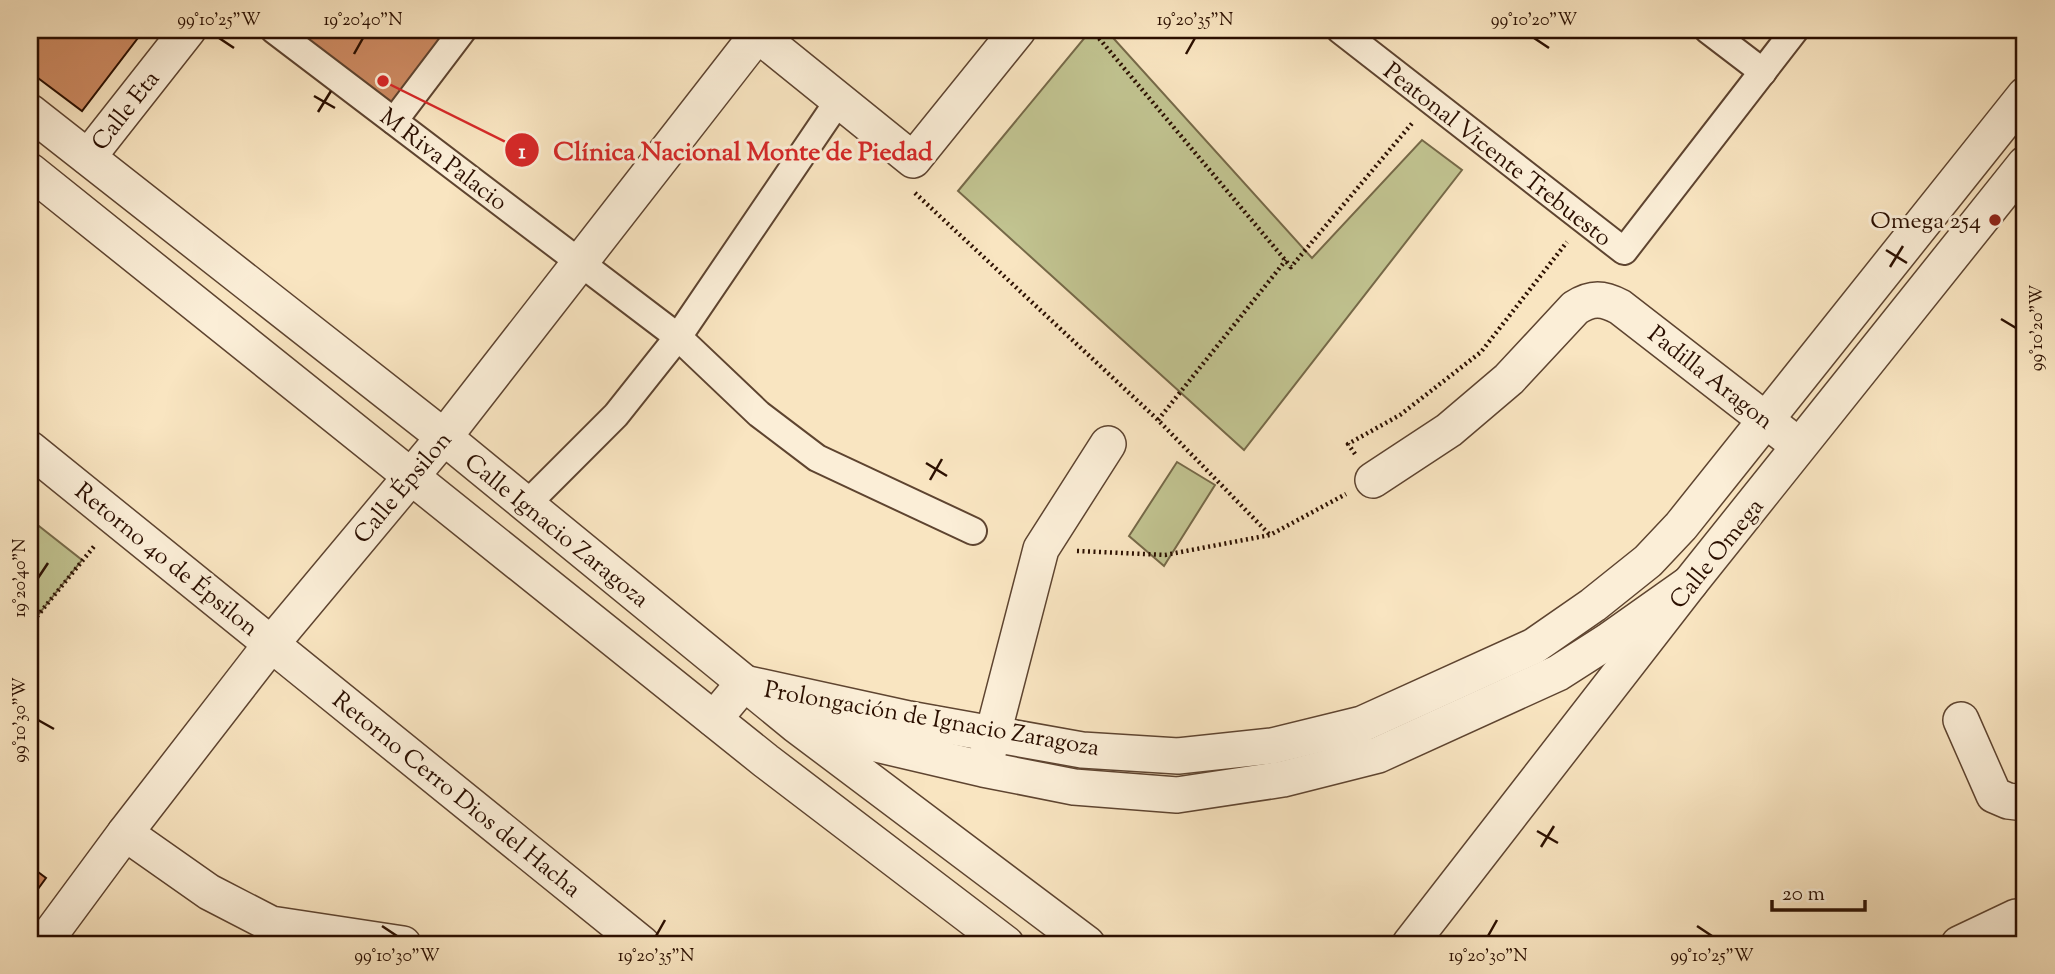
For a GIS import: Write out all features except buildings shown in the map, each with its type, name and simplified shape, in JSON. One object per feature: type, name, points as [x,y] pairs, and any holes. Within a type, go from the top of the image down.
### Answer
[{"type":"street","name":"Calle Eta","points":[[88,157],[188,30]]},
{"type":"street","name":"M Riva Palacio","points":[[274,30],[677,337],[759,414],[817,458],[973,531]]},
{"type":"street","points":[[394,121],[463,30]]},
{"type":"street","points":[[759,32],[913,160],[1018,30]]},
{"type":"street","name":"Peatonal Vicente Trebuesto","points":[[1340,30],[1583,222],[1624,251],[1763,72]]},
{"type":"street","points":[[1708,30],[1763,72],[1796,30]]},
{"type":"street","name":"Calle Épsilon","points":[[43,944],[272,643],[413,476],[759,32]]},
{"type":"street","points":[[1767,420],[2025,95]]},
{"type":"street","points":[[526,505],[615,415],[677,337],[839,100]]},
{"type":"street","name":"Calle Ignacio Zaragoza","points":[[30,112],[444,437],[796,725],[1087,944]]},
{"type":"street","name":"Calle Omega","points":[[1410,944],[1690,583],[2025,164]]},
{"type":"street","name":"Calle Ignacio Zaragoza","points":[[30,171],[766,761],[1006,944]]},
{"type":"street","name":"Padilla Aragon","points":[[1373,480],[1449,430],[1509,379],[1575,307],[1587,300],[1605,299],[1620,307],[1801,447]]},
{"type":"street","name":"Prolongación de Ignacio Zaragoza","points":[[714,719],[744,683],[909,719],[1082,750],[1178,756],[1272,746],[1362,724],[1534,646],[1593,605],[1648,561],[1673,535],[1767,420]]},
{"type":"street","points":[[984,769],[1041,549],[1108,444]]},
{"type":"street","name":"Retorno 4o de Épsilon","points":[[30,449],[272,643]]},
{"type":"street","name":"Prolongación de Ignacio Zaragoza","points":[[766,761],[796,725],[1074,787],[1177,795],[1283,779],[1378,755],[1558,673],[1690,583]]},
{"type":"street","name":"Retorno Cerro Dios del Hacha","points":[[272,643],[642,944]]},
{"type":"street","points":[[1961,720],[1994,794],[2008,801],[2025,803]]},
{"type":"street","points":[[125,833],[209,892],[271,924],[403,944]]},
{"type":"street","points":[[1959,944],[2016,917],[2025,919]]},
{"type":"path","points":[[1092,30],[1291,267],[1430,101]]},
{"type":"path","points":[[913,160],[898,177],[1158,420],[1270,535]]},
{"type":"path","points":[[1041,549],[1165,555],[1270,535],[1373,480],[1348,444],[1400,415],[1481,352],[1583,222]]},
{"type":"path","points":[[1158,420],[1286,260]]},
{"type":"path","points":[[30,625],[117,518]]},
{"type":"path","points":[[30,606],[39,613]]},
{"type":"green space","points":[[1091,30],[1106,30],[1312,258],[1422,140],[1462,170],[1244,450],[958,191]]},
{"type":"green space","points":[[1177,462],[1215,485],[1164,566],[1129,536]]},
{"type":"green space","points":[[30,519],[82,560],[30,625]]},
{"type":"place","name":"Clínica Nacional Monte de Piedad","points":[[383,81]]},
{"type":"place","name":"Omega 254","points":[[1995,220]]}]
